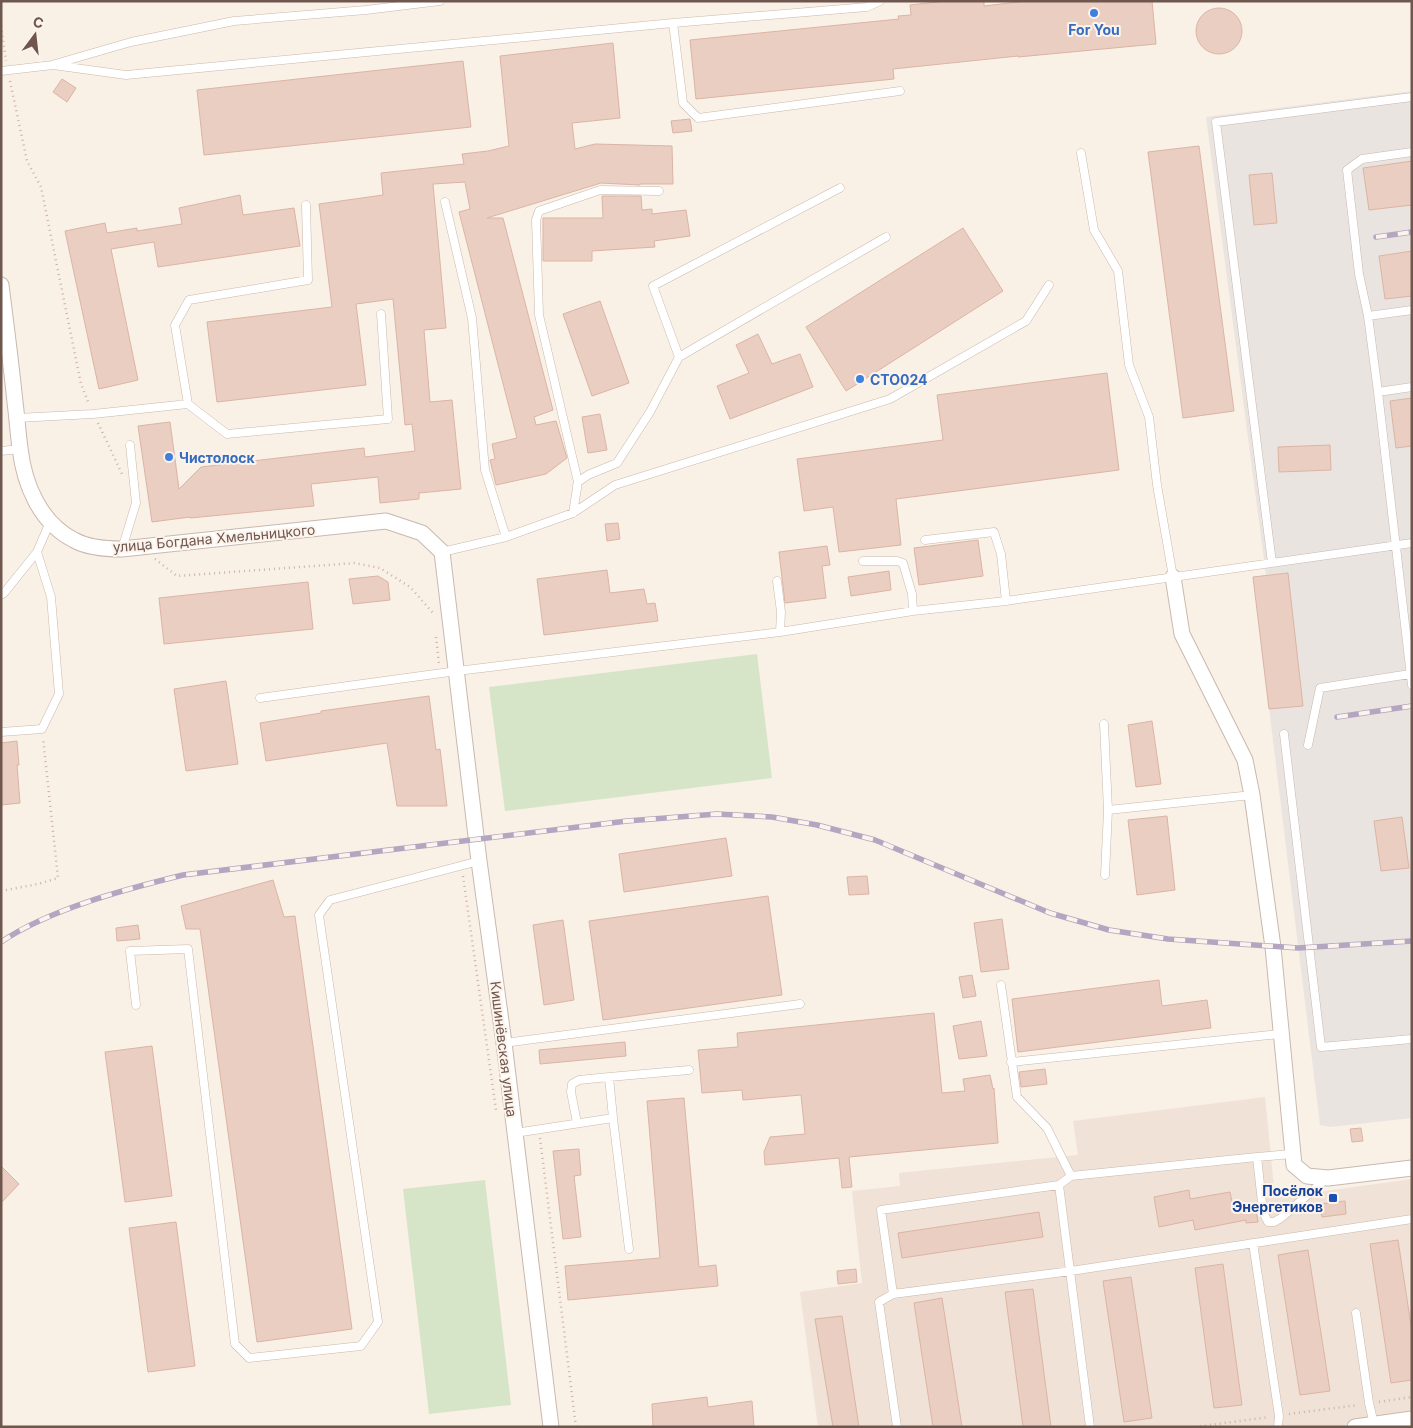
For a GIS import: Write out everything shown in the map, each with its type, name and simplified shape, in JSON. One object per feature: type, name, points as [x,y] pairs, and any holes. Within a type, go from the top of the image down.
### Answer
[{"type":"street","name":"улица Богдана Хмельницкого","points":[[1,284],[20,449],[35,501],[50,522],[60,532],[75,541],[91,546],[122,550],[386,521],[422,533],[442,552]]},
{"type":"street","points":[[442,552],[457,671]]},
{"type":"street","points":[[1173,577],[1182,634],[1245,760],[1252,795],[1273,947],[1294,1165],[1307,1176],[1328,1178],[1412,1168]]},
{"type":"street","name":"Кишинёвская улица","points":[[457,671],[478,861],[504,1043],[551,1427]]},
{"type":"street","points":[[1355,1427],[1375,1426],[1412,1419]]},
{"type":"lane","points":[[1,71],[52,65],[131,42],[234,21],[366,10],[440,1]]},
{"type":"lane","points":[[52,65],[126,75],[867,6],[880,1]]},
{"type":"lane","points":[[673,23],[683,103],[698,118],[900,91]]},
{"type":"lane","points":[[1272,563],[1216,122],[1412,97]]},
{"type":"lane","points":[[1412,152],[1362,159],[1347,170],[1359,274],[1368,316],[1396,545],[1408,623],[1412,685]]},
{"type":"lane","points":[[1081,153],[1094,230],[1118,271],[1129,365],[1149,417],[1157,485],[1173,577]]},
{"type":"lane","points":[[679,357],[653,286],[840,188]]},
{"type":"lane","points":[[573,513],[578,482],[538,315],[536,220],[539,211],[600,190],[659,191]]},
{"type":"lane","points":[[445,202],[472,318],[485,470],[506,537]]},
{"type":"lane","points":[[188,404],[176,325],[189,300],[308,280],[306,205]]},
{"type":"lane","points":[[578,482],[588,475],[617,463],[650,412],[679,357],[886,237]]},
{"type":"lane","points":[[442,552],[506,537],[573,513],[615,485],[890,399],[1026,321],[1049,286]]},
{"type":"lane","points":[[1368,316],[1412,310]]},
{"type":"lane","points":[[17,418],[93,414],[188,404],[227,434],[388,419],[381,314]]},
{"type":"lane","points":[[1378,392],[1412,387]]},
{"type":"lane","points":[[122,550],[136,503],[130,445]]},
{"type":"lane","points":[[1,451],[20,449]]},
{"type":"lane","points":[[1,594],[4,593],[37,552],[50,522]]},
{"type":"lane","points":[[925,540],[994,532],[1001,554],[1006,600]]},
{"type":"lane","points":[[260,698],[457,671],[780,632],[913,611],[1006,600],[1412,543]]},
{"type":"lane","points":[[1,732],[42,729],[59,694],[51,597],[37,552]]},
{"type":"lane","points":[[864,561],[897,560],[903,563],[912,594],[913,611]]},
{"type":"lane","points":[[777,581],[781,612],[780,632]]},
{"type":"lane","points":[[1308,745],[1320,688],[1410,674]]},
{"type":"lane","points":[[1104,724],[1108,810],[1105,875]]},
{"type":"lane","points":[[1284,734],[1321,1047],[1412,1039]]},
{"type":"lane","points":[[1108,810],[1252,795]]},
{"type":"lane","points":[[136,1005],[130,951],[188,949],[236,1344],[249,1358],[361,1346],[378,1322],[318,915],[330,900],[478,861]]},
{"type":"lane","points":[[1001,985],[1017,1097],[1047,1128],[1071,1176]]},
{"type":"lane","points":[[504,1043],[800,1004]]},
{"type":"lane","points":[[1011,1062],[1280,1034]]},
{"type":"lane","points":[[577,1124],[571,1092],[572,1084],[579,1080],[690,1070]]},
{"type":"lane","points":[[609,1077],[629,1249]]},
{"type":"lane","points":[[515,1133],[614,1118]]},
{"type":"lane","points":[[893,1294],[881,1210],[1059,1185],[1071,1176],[1292,1154]]},
{"type":"lane","points":[[1257,1157],[1263,1212],[1268,1222],[1274,1222],[1281,1218],[1328,1178]]},
{"type":"lane","points":[[1059,1185],[1090,1427]]},
{"type":"lane","points":[[897,1427],[879,1302],[893,1294],[1070,1271],[1412,1220]]},
{"type":"lane","points":[[1252,1243],[1279,1416],[1278,1427]]},
{"type":"lane","points":[[1356,1312],[1369,1403],[1375,1426]]},
{"type":"path","points":[[1,891],[58,878],[42,729]]},
{"type":"path","points":[[461,865],[497,1114]]},
{"type":"path","points":[[539,1130],[576,1427]]},
{"type":"path","points":[[1195,1427],[1412,1397]]},
{"type":"shaded area","points":[[1412,91],[1412,1118],[1330,1127],[1320,1125],[1253,577],[1266,575],[1206,117]]},
{"type":"shaded area","points":[[1265,1097],[1275,1198],[1412,1179],[1412,1427],[818,1427],[800,1292],[862,1283],[852,1191],[900,1186],[899,1173],[1078,1155],[1073,1121]]},
{"type":"green space","points":[[757,654],[772,778],[505,811],[489,687]]},
{"type":"green space","points":[[485,1180],[511,1405],[429,1414],[403,1189]]},
{"type":"building","points":[[946,1],[984,1],[984,6],[1026,1],[1152,1],[1156,44],[893,69],[894,79],[696,99],[690,40],[899,19],[898,16],[911,15],[910,5]]},
{"type":"building","points":[[1214,8],[1224,8],[1238,18],[1242,31],[1238,44],[1232,50],[1224,54],[1214,54],[1200,44],[1196,36],[1196,26],[1206,12]]},
{"type":"building","points":[[613,43],[620,118],[572,123],[575,149],[595,144],[672,146],[673,184],[601,183],[487,218],[503,218],[553,410],[534,417],[536,425],[556,421],[567,458],[546,474],[496,485],[490,460],[495,459],[492,444],[517,438],[459,212],[470,209],[465,182],[433,184],[446,328],[424,330],[430,402],[452,400],[461,489],[419,493],[419,499],[380,503],[378,477],[311,484],[314,506],[152,522],[138,426],[170,422],[179,489],[201,467],[364,448],[365,457],[415,451],[412,424],[405,425],[393,299],[356,304],[366,385],[217,402],[207,322],[332,307],[319,204],[383,195],[381,173],[464,164],[462,154],[509,146],[500,56]]},
{"type":"building","points":[[463,61],[471,127],[204,155],[197,90]]},
{"type":"building","points":[[62,79],[76,88],[67,102],[53,92]]},
{"type":"building","points":[[690,119],[692,131],[673,133],[671,121]]},
{"type":"building","points":[[1199,146],[1234,411],[1183,418],[1148,152]]},
{"type":"building","points":[[1412,161],[1412,205],[1369,210],[1363,168]]},
{"type":"building","points":[[1272,173],[1277,223],[1254,225],[1249,175]]},
{"type":"building","points":[[240,195],[243,215],[294,208],[300,246],[158,267],[154,242],[111,249],[138,380],[99,389],[65,231],[105,223],[107,233],[137,228],[137,231],[182,224],[179,208]]},
{"type":"building","points":[[602,196],[641,196],[642,210],[652,209],[652,214],[686,210],[690,236],[654,241],[655,247],[592,251],[592,261],[543,261],[543,218],[603,218]]},
{"type":"building","points":[[963,228],[1003,291],[846,391],[806,327]]},
{"type":"building","points":[[1412,251],[1412,296],[1385,299],[1379,256]]},
{"type":"building","points":[[600,301],[629,383],[592,396],[563,314]]},
{"type":"building","points":[[758,334],[772,364],[800,354],[813,387],[730,419],[717,386],[749,373],[736,345]]},
{"type":"building","points":[[1107,373],[1119,470],[896,499],[901,545],[839,552],[833,507],[804,511],[797,459],[943,440],[937,395]]},
{"type":"building","points":[[1412,398],[1412,446],[1396,448],[1390,401]]},
{"type":"building","points":[[600,414],[607,450],[588,453],[582,417]]},
{"type":"building","points":[[1330,445],[1331,470],[1279,472],[1278,447]]},
{"type":"building","points":[[618,523],[620,539],[607,541],[605,524]]},
{"type":"building","points":[[978,540],[983,576],[919,585],[914,548]]},
{"type":"building","points":[[827,546],[830,565],[822,566],[826,598],[785,603],[779,552]]},
{"type":"building","points":[[607,570],[610,593],[644,589],[647,604],[655,603],[658,621],[544,635],[537,579]]},
{"type":"building","points":[[889,571],[891,590],[851,596],[848,577]]},
{"type":"building","points":[[1288,573],[1303,706],[1269,709],[1253,577]]},
{"type":"building","points":[[378,576],[388,582],[390,600],[353,604],[349,579]]},
{"type":"building","points":[[308,582],[313,629],[164,644],[159,598]]},
{"type":"building","points":[[226,681],[238,764],[186,771],[174,689]]},
{"type":"building","points":[[429,696],[436,750],[440,749],[447,806],[397,806],[387,743],[266,761],[260,723],[321,713],[321,711]]},
{"type":"building","points":[[1152,721],[1161,784],[1136,787],[1128,725]]},
{"type":"building","points":[[17,741],[20,803],[1,805],[1,743]]},
{"type":"building","points":[[1167,816],[1175,890],[1137,895],[1128,820]]},
{"type":"building","points":[[1402,817],[1409,868],[1381,871],[1374,821]]},
{"type":"building","points":[[726,838],[732,876],[624,892],[619,854]]},
{"type":"building","points":[[867,876],[869,894],[849,895],[847,877]]},
{"type":"building","points":[[273,880],[284,917],[295,916],[352,1329],[257,1342],[200,929],[186,929],[181,906]]},
{"type":"building","points":[[768,896],[782,995],[603,1020],[589,921]]},
{"type":"building","points":[[1002,919],[1009,969],[981,972],[974,923]]},
{"type":"building","points":[[563,920],[574,1000],[544,1005],[533,925]]},
{"type":"building","points":[[138,925],[140,939],[117,941],[116,928]]},
{"type":"building","points":[[972,975],[976,996],[963,998],[959,977]]},
{"type":"building","points":[[1159,980],[1162,1006],[1207,1000],[1211,1028],[1018,1052],[1012,999]]},
{"type":"building","points":[[934,1013],[942,1093],[965,1091],[963,1079],[990,1075],[994,1088],[998,1143],[849,1157],[852,1187],[842,1188],[839,1158],[765,1165],[764,1152],[770,1137],[805,1134],[801,1095],[743,1100],[742,1090],[702,1093],[698,1050],[738,1047],[737,1033]]},
{"type":"building","points":[[981,1021],[987,1056],[959,1059],[953,1026]]},
{"type":"building","points":[[625,1042],[626,1056],[540,1064],[539,1050]]},
{"type":"building","points":[[152,1046],[172,1196],[125,1202],[105,1052]]},
{"type":"building","points":[[1045,1069],[1047,1084],[1021,1087],[1019,1072]]},
{"type":"building","points":[[684,1098],[699,1267],[716,1265],[718,1286],[568,1300],[565,1266],[660,1258],[647,1101]]},
{"type":"building","points":[[1361,1128],[1363,1141],[1352,1142],[1350,1129]]},
{"type":"building","points":[[579,1149],[581,1175],[574,1176],[581,1237],[563,1239],[553,1151]]},
{"type":"building","points":[[1,1166],[19,1184],[1,1203]]},
{"type":"building","points":[[1189,1190],[1190,1199],[1230,1192],[1233,1207],[1255,1204],[1258,1222],[1246,1223],[1246,1220],[1195,1230],[1193,1220],[1159,1227],[1154,1197]]},
{"type":"building","points":[[1345,1201],[1346,1214],[1322,1217],[1320,1204]]},
{"type":"building","points":[[1039,1212],[1043,1237],[902,1258],[898,1233]]},
{"type":"building","points":[[176,1222],[195,1366],[148,1372],[129,1228]]},
{"type":"building","points":[[1398,1240],[1412,1332],[1412,1380],[1391,1383],[1370,1244]]},
{"type":"building","points":[[1308,1250],[1330,1391],[1300,1395],[1278,1255]]},
{"type":"building","points":[[1223,1264],[1242,1405],[1214,1408],[1195,1268]]},
{"type":"building","points":[[856,1269],[857,1282],[838,1284],[837,1271]]},
{"type":"building","points":[[1131,1277],[1152,1418],[1124,1422],[1103,1281]]},
{"type":"building","points":[[1033,1289],[1051,1427],[1023,1427],[1005,1292]]},
{"type":"building","points":[[942,1298],[962,1427],[933,1427],[914,1303]]},
{"type":"building","points":[[842,1316],[859,1427],[833,1427],[815,1319]]},
{"type":"building","points":[[707,1397],[708,1407],[752,1401],[754,1427],[653,1427],[652,1404]]},
{"type":"railway","points":[[1376,237],[1412,232]]},
{"type":"railway","points":[[1337,717],[1412,706]]},
{"type":"railway","points":[[1,942],[42,920],[89,901],[183,875],[627,821],[717,814],[772,817],[817,825],[875,840],[1050,913],[1109,930],[1168,939],[1298,948],[1412,941]]},
{"type":"place","name":"For You","points":[[1094,13]]},
{"type":"place","name":"СТО024","points":[[860,379]]},
{"type":"place","name":"Чистолоск","points":[[169,457]]},
{"type":"place","name":"Посёлок Энергетиков","points":[[1333,1198]]}]
